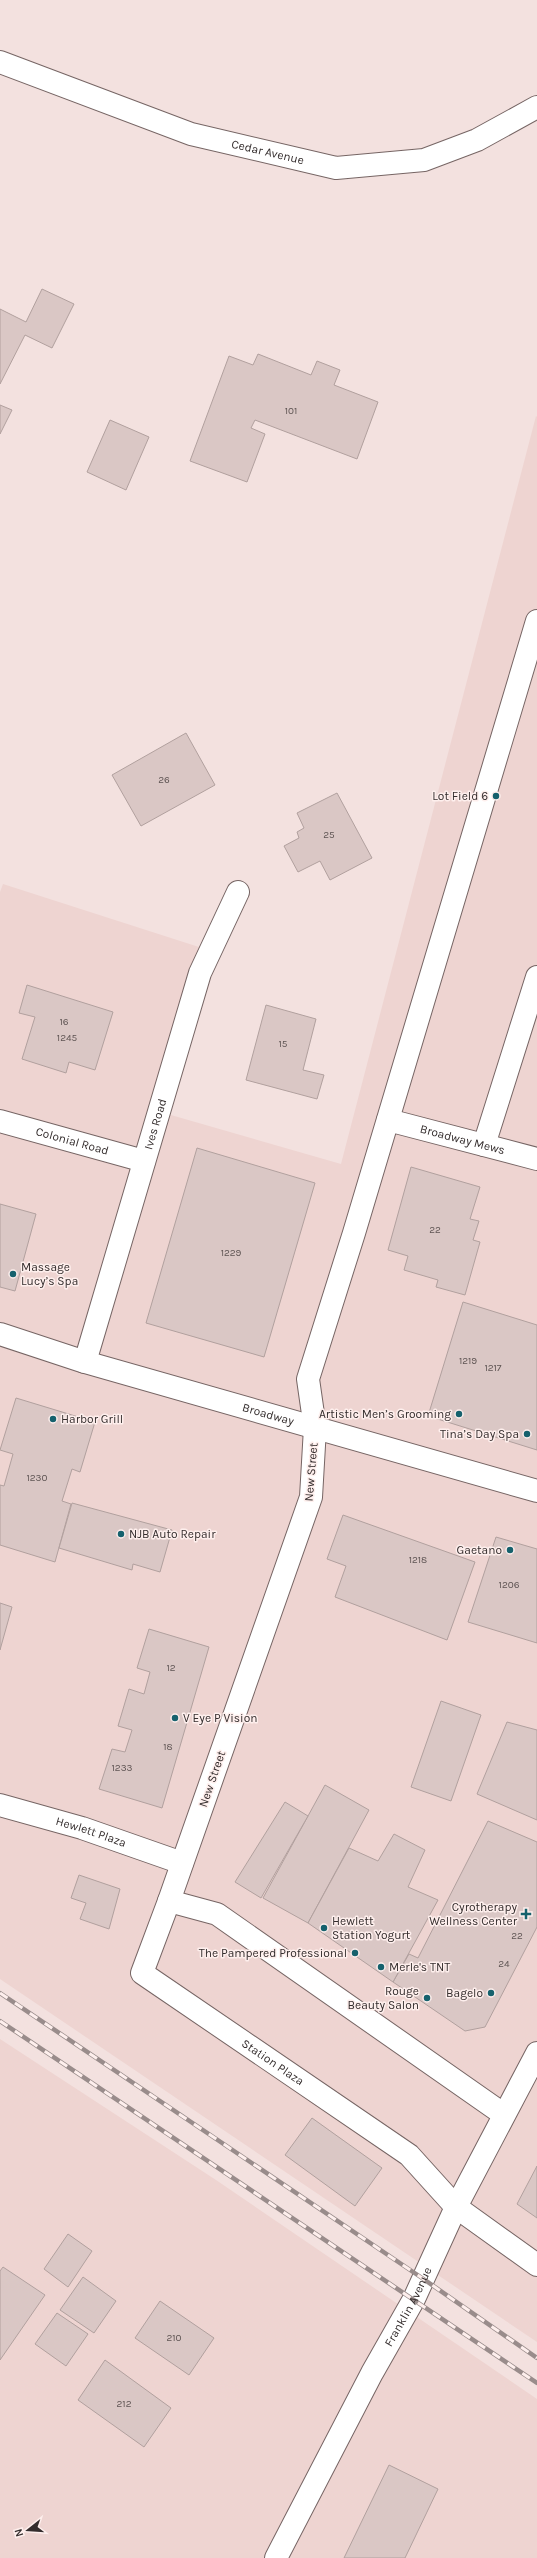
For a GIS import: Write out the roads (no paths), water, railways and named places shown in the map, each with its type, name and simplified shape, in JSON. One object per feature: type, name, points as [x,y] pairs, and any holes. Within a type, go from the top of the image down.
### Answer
[{"type":"street","name":"Cedar Avenue","points":[[0,62],[190,134],[336,168],[424,160],[477,140],[537,107]]},
{"type":"street","name":"New Street","points":[[182,1863],[311,1497],[314,1428],[308,1379],[388,1120],[537,621]]},
{"type":"street","name":"Ives Road","points":[[85,1362],[200,973],[238,892]]},
{"type":"street","points":[[484,1145],[537,977]]},
{"type":"street","name":"Broadway Mews","points":[[388,1120],[537,1159]]},
{"type":"street","name":"Colonial Road","points":[[0,1121],[144,1161]]},
{"type":"street","name":"Broadway","points":[[0,1334],[85,1362],[537,1491]]},
{"type":"street","name":"Hewlett Plaza","points":[[0,1805],[82,1828],[182,1863]]},
{"type":"street","name":"Station Plaza","points":[[182,1863],[142,1973],[409,2155],[456,2207],[537,2265]]},
{"type":"street","points":[[169,1901],[217,1914],[503,2114]]},
{"type":"street","name":"Franklin Avenue","points":[[276,2558],[372,2373],[414,2299],[456,2207],[503,2114],[537,2053]]},
{"type":"railway","points":[[0,1993],[422,2278],[537,2358]]},
{"type":"railway","points":[[0,2021],[537,2383]]},
{"type":"place","name":"Lot Field 6","points":[[496,796]]},
{"type":"place","name":"Massage Lucy’s Spa","points":[[13,1274]]},
{"type":"place","name":"Artistic Men’s Grooming","points":[[459,1414]]},
{"type":"place","name":"Harbor Grill","points":[[53,1419]]},
{"type":"place","name":"Tina’s Day Spa","points":[[527,1434]]},
{"type":"place","name":"NJB Auto Repair","points":[[121,1534]]},
{"type":"place","name":"Gaetano","points":[[510,1550]]},
{"type":"place","name":"V Eye P Vision","points":[[175,1718]]},
{"type":"place","name":"Cyrotherapy Wellness Center","points":[[526,1914]]},
{"type":"place","name":"Hewlett Station Yogurt","points":[[324,1928]]},
{"type":"place","name":"The Pampered Professional","points":[[355,1953]]},
{"type":"place","name":"Merle's TNT","points":[[381,1967]]},
{"type":"place","name":"Bagelo","points":[[491,1993]]},
{"type":"place","name":"Rouge Beauty Salon","points":[[427,1998]]}]
